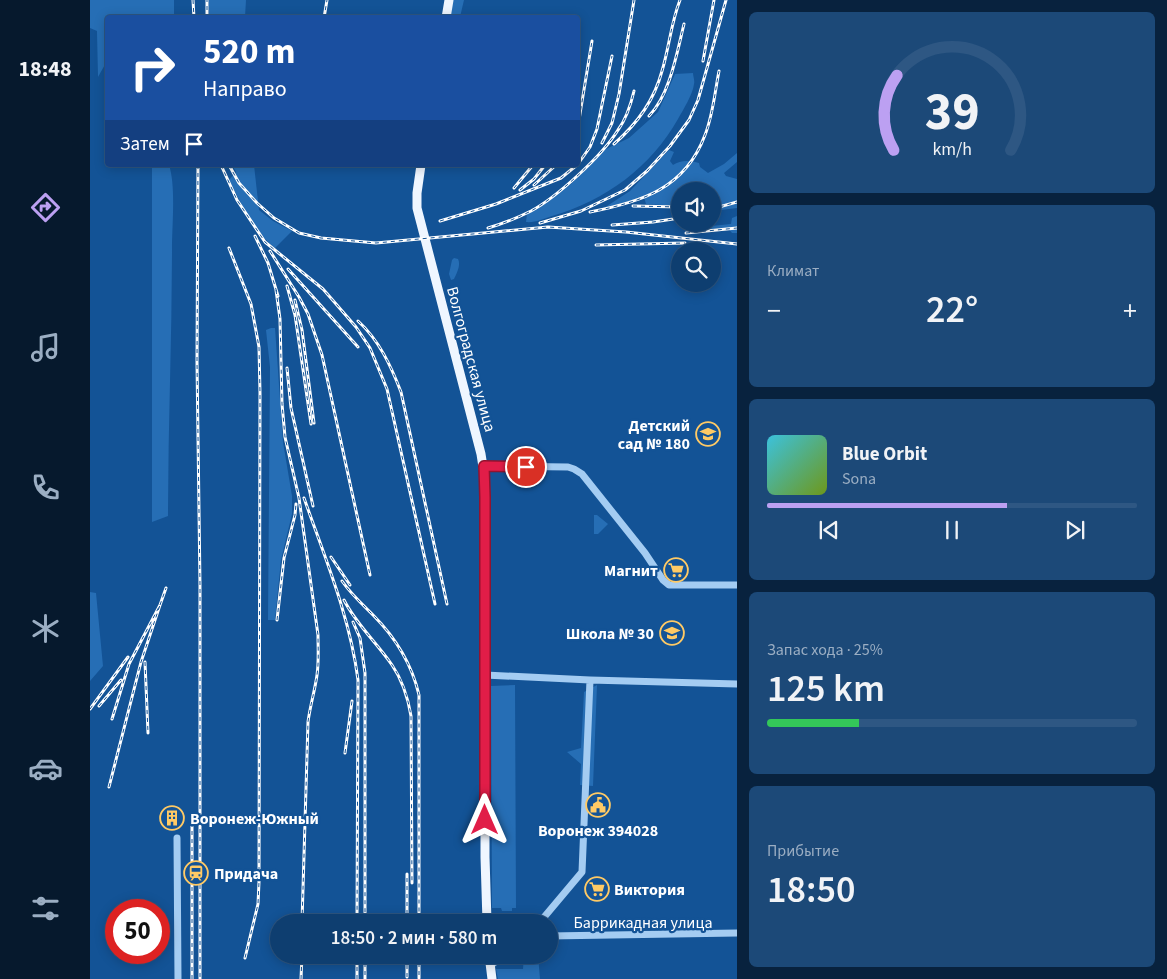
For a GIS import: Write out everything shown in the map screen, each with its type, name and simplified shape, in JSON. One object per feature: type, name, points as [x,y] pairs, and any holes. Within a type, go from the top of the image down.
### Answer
[{"type":"main road","points":[[446,15],[449,0]]},
{"type":"main road","name":"Волгоградская улица","points":[[421,167],[417,193],[418,208],[484,466],[487,914]]},
{"type":"main road","points":[[490,966],[492,979]]},
{"type":"street","points":[[484,466],[568,467],[574,469],[582,474],[645,554],[662,580],[669,585],[737,586]]},
{"type":"street","points":[[485,675],[737,684]]},
{"type":"street","name":"Баррикадная улица","points":[[547,914],[582,872],[590,680]]},
{"type":"street","points":[[177,838],[178,979]]},
{"type":"street","name":"Баррикадная улица","points":[[558,936],[737,933]]},
{"type":"shaded area","points":[[90,0],[174,0],[174,15],[105,15],[105,65],[98,77],[97,31],[90,28]]},
{"type":"shaded area","points":[[209,0],[246,0],[245,15],[209,15]]},
{"type":"shaded area","points":[[453,0],[464,0],[460,15],[450,15]]},
{"type":"shaded area","points":[[693,73],[694,81],[690,97],[667,136],[640,167],[625,180],[590,201],[542,219],[526,222],[527,214],[571,184],[604,150],[629,138],[658,112],[675,74]]},
{"type":"shaded area","points":[[669,150],[674,152],[670,161],[673,165],[682,161],[696,162],[708,173],[724,164],[737,153],[737,162],[724,173],[726,176],[737,179],[737,208],[721,210],[721,182],[671,182],[671,205],[646,204],[644,197],[604,208],[630,191]]},
{"type":"shaded area","points":[[152,167],[169,167],[173,206],[168,516],[152,522]]},
{"type":"shaded area","points":[[233,167],[254,167],[259,210],[273,221],[292,231],[275,248],[254,226],[238,198],[229,180],[236,172]]},
{"type":"shaded area","points":[[737,216],[737,233],[732,233],[728,228],[721,228],[721,225],[731,224],[732,218]]},
{"type":"shaded area","points":[[454,258],[458,259],[459,266],[454,279],[451,280],[449,274]]},
{"type":"shaded area","points":[[275,328],[283,442],[292,496],[292,514],[281,560],[275,620],[268,620],[270,367],[266,330]]},
{"type":"shaded area","points":[[594,515],[597,515],[608,524],[598,534],[594,534]]},
{"type":"shaded area","points":[[90,592],[96,593],[103,666],[90,681]]},
{"type":"shaded area","points":[[515,685],[516,908],[512,908],[512,911],[502,911],[501,908],[492,908],[491,686]]},
{"type":"shaded area","points":[[597,685],[593,786],[580,785],[581,764],[567,752],[581,748],[584,692]]},
{"type":"shaded area","points":[[523,964],[539,964],[540,979],[498,979],[496,969],[523,969]]},
{"type":"railway","points":[[193,0],[194,15]]},
{"type":"railway","points":[[207,0],[207,15]]},
{"type":"railway","points":[[324,15],[327,0]]},
{"type":"railway","points":[[602,143],[612,123],[619,94],[634,0]]},
{"type":"railway","points":[[614,144],[644,111],[659,82],[680,0]]},
{"type":"railway","points":[[703,61],[714,0]]},
{"type":"railway","points":[[540,223],[581,211],[625,190],[647,171],[670,146],[689,120],[698,100],[726,0]]},
{"type":"railway","points":[[649,116],[662,97],[667,85],[684,24]]},
{"type":"railway","points":[[580,114],[592,41]]},
{"type":"railway","points":[[580,161],[590,147],[597,129],[612,56]]},
{"type":"railway","points":[[590,212],[644,197],[659,190],[686,168],[696,153],[708,127],[719,71]]},
{"type":"railway","points":[[488,228],[510,221],[542,205],[578,175],[601,152],[621,126],[634,91]]},
{"type":"railway","points":[[198,167],[200,979]]},
{"type":"railway","points":[[222,167],[237,200],[265,242],[323,289],[356,327],[370,348],[387,389],[435,604]]},
{"type":"railway","points":[[230,167],[239,183],[274,218],[299,233],[321,238],[376,243],[548,227],[626,232],[737,244]]},
{"type":"railway","points":[[514,188],[531,167]]},
{"type":"railway","points":[[520,190],[534,179],[543,167]]},
{"type":"railway","points":[[534,185],[554,167]]},
{"type":"railway","points":[[440,221],[496,204],[561,178],[575,167]]},
{"type":"railway","points":[[721,206],[737,202]]},
{"type":"railway","points":[[633,206],[671,207]]},
{"type":"railway","points":[[612,225],[671,219]]},
{"type":"railway","points":[[686,233],[737,228]]},
{"type":"railway","points":[[255,236],[268,263],[278,296]]},
{"type":"railway","points":[[596,245],[671,243]]},
{"type":"railway","points":[[229,248],[251,304],[259,347],[259,882],[258,904],[245,958]]},
{"type":"railway","points":[[270,251],[308,314],[322,355],[370,575]]},
{"type":"railway","points":[[288,269],[358,347]]},
{"type":"railway","points":[[287,286],[295,315],[311,424]]},
{"type":"railway","points":[[276,290],[280,319],[282,404],[285,437],[299,498],[318,635],[318,670],[308,722],[302,914]]},
{"type":"railway","points":[[295,300],[302,330],[314,423]]},
{"type":"railway","points":[[358,321],[372,336],[384,354],[401,392],[447,604]]},
{"type":"railway","points":[[287,368],[291,408],[313,506]]},
{"type":"railway","points":[[304,498],[343,611],[358,680],[357,914]]},
{"type":"railway","points":[[277,620],[284,558],[296,504]]},
{"type":"railway","points":[[331,557],[350,585]]},
{"type":"railway","points":[[342,581],[381,624],[402,652],[412,673],[419,695],[419,914]]},
{"type":"railway","points":[[160,605],[166,588]]},
{"type":"railway","points":[[344,600],[354,617],[396,671],[408,703],[411,716],[412,883]]},
{"type":"railway","points":[[109,787],[141,662],[160,605],[129,664],[112,719]]},
{"type":"railway","points":[[353,622],[360,638],[365,673],[365,914]]},
{"type":"railway","points":[[90,709],[128,657]]},
{"type":"railway","points":[[145,662],[148,733]]},
{"type":"railway","points":[[99,706],[121,680]]},
{"type":"railway","points":[[345,753],[352,701]]},
{"type":"railway","points":[[192,815],[192,979]]},
{"type":"railway","points":[[407,874],[407,914]]},
{"type":"railway","points":[[301,979],[302,964]]},
{"type":"railway","points":[[357,964],[357,979]]},
{"type":"railway","points":[[365,964],[365,979]]},
{"type":"railway","points":[[407,964],[407,977]]},
{"type":"railway","points":[[419,964],[419,978]]},
{"type":"place","name":"Детский сад № 180","points":[[708,434]]},
{"type":"place","name":"Магнит","points":[[676,570]]},
{"type":"place","name":"Школа № 30","points":[[672,633]]},
{"type":"place","name":"Воронеж 394028","points":[[598,805]]},
{"type":"place","name":"Воронеж-Южный","points":[[172,818]]},
{"type":"place","name":"Придача","points":[[196,873]]},
{"type":"place","name":"Виктория","points":[[597,889]]},
{"type":"route","points":[[485,820],[484,466],[526,467]]}]
